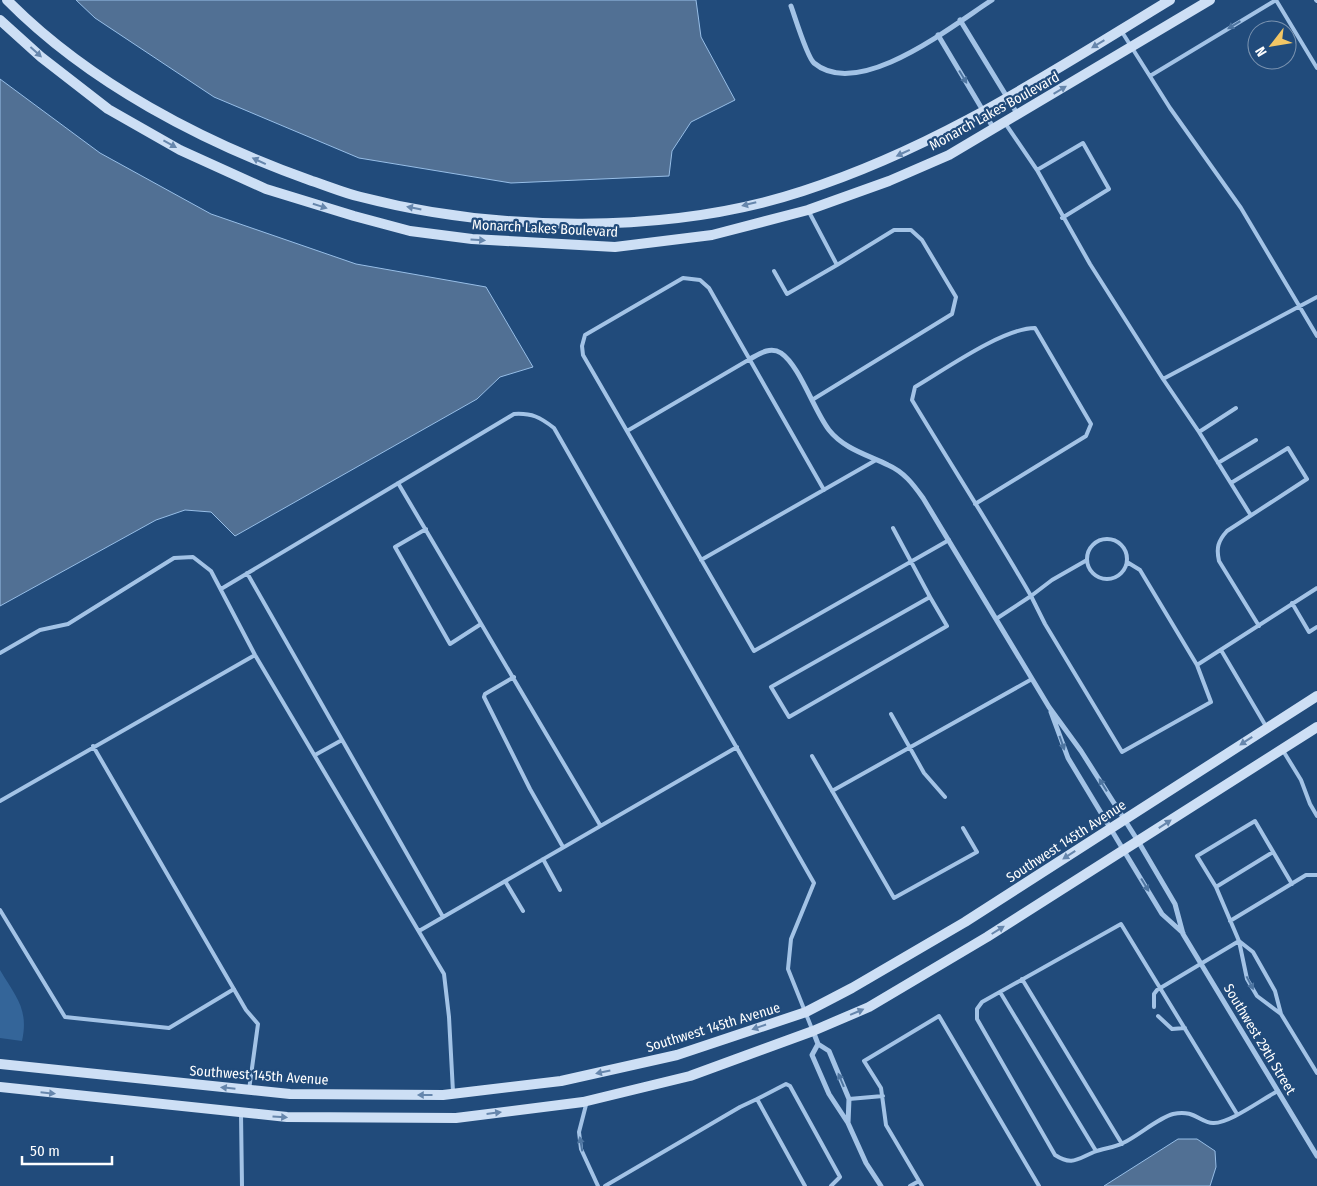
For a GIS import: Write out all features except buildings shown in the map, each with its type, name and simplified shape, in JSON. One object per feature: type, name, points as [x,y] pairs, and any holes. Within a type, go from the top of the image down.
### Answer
[{"type":"street","name":"Monarch Lakes Boulevard","points":[[7,0],[52,40],[119,89],[196,132],[273,167],[360,197],[476,218],[612,224],[708,214],[800,192],[881,163],[1008,99],[1170,0]]},
{"type":"street","points":[[791,6],[812,62],[828,72],[859,74],[894,60],[938,35],[992,0]]},
{"type":"street","name":"Monarch Lakes Boulevard","points":[[0,20],[41,57],[108,109],[180,150],[266,189],[410,231],[472,240],[615,247],[712,234],[808,210],[890,181],[949,155],[1210,0]]},
{"type":"street","points":[[960,20],[1018,115]]},
{"type":"street","points":[[938,35],[994,129]]},
{"type":"street","points":[[750,359],[763,352],[774,350],[782,353],[791,364],[829,431],[845,445],[889,465],[909,479],[949,540],[1049,707]]},
{"type":"street","name":"Southwest 145th Avenue","points":[[0,1064],[290,1094],[453,1094],[561,1081],[677,1055],[806,1012],[852,988],[965,922],[1317,696]]},
{"type":"street","name":"Southwest 29th Street","points":[[1049,707],[1081,751],[1138,841],[1175,904],[1183,934]]},
{"type":"street","name":"Southwest 29th Street","points":[[1049,707],[1068,758],[1162,914],[1183,934],[1317,1156]]},
{"type":"street","points":[[0,1088],[242,1114],[287,1117],[456,1118],[587,1101],[690,1076],[813,1031],[869,1007],[987,937],[1317,727]]},
{"type":"street","points":[[813,1031],[818,1044],[828,1050],[849,1099],[848,1124]]},
{"type":"street","points":[[818,1044],[812,1055],[829,1094],[848,1124],[866,1163],[881,1186]]},
{"type":"lane","points":[[1150,76],[1276,0],[1317,68]]},
{"type":"lane","points":[[1121,30],[1150,76],[1241,208],[1317,336]]},
{"type":"lane","points":[[1005,123],[1037,170],[1062,218],[1162,379],[1199,432],[1250,514]]},
{"type":"lane","points":[[1037,170],[1083,143],[1109,188],[1062,218]]},
{"type":"lane","points":[[808,210],[837,265]]},
{"type":"lane","points":[[774,271],[787,294],[894,230],[911,230],[922,240],[956,297],[952,314],[812,400]]},
{"type":"lane","points":[[824,490],[709,288],[700,280],[683,278],[586,335],[582,346],[583,355],[754,651],[949,540]]},
{"type":"lane","points":[[1162,379],[1317,297]]},
{"type":"lane","points":[[975,504],[1086,436],[1091,424],[1035,328],[1022,328],[968,355],[915,387],[912,400],[975,504],[1031,596],[1045,624],[1122,752],[1211,702],[1197,665],[1140,570],[1127,562]]},
{"type":"lane","points":[[627,431],[750,359]]},
{"type":"lane","points":[[1199,432],[1236,408]]},
{"type":"lane","points":[[221,589],[514,414],[539,417],[554,428],[814,883],[791,939],[788,969],[813,1031]]},
{"type":"lane","points":[[1218,463],[1256,440]]},
{"type":"lane","points":[[1231,483],[1288,448],[1307,479],[1250,514],[1227,531],[1220,539],[1216,549],[1219,561],[1259,626]]},
{"type":"lane","points":[[702,560],[876,460]]},
{"type":"lane","points":[[398,483],[600,825]]},
{"type":"lane","points":[[893,528],[947,626],[789,717],[771,687],[930,597]]},
{"type":"lane","points":[[426,529],[395,547],[450,644],[481,624]]},
{"type":"lane","points":[[996,619],[1052,580],[1087,560],[1093,545],[1104,539],[1110,539],[1122,545],[1127,562],[1122,573],[1106,579],[1094,574],[1087,560]]},
{"type":"lane","points":[[0,653],[40,630],[68,624],[174,558],[193,556],[211,571],[255,654],[444,974],[450,1017],[453,1094]]},
{"type":"lane","points":[[247,573],[443,917]]},
{"type":"lane","points":[[1197,665],[1317,588]]},
{"type":"lane","points":[[1292,604],[1309,632],[1317,627]]},
{"type":"lane","points":[[1221,650],[1267,728]]},
{"type":"lane","points":[[0,801],[255,654]]},
{"type":"lane","points":[[514,677],[486,694],[484,698],[525,781],[563,847]]},
{"type":"lane","points":[[832,791],[1032,679]]},
{"type":"lane","points":[[891,714],[924,773],[945,797]]},
{"type":"lane","points":[[316,755],[342,740]]},
{"type":"lane","points":[[93,746],[246,1010],[258,1024],[249,1090]]},
{"type":"lane","points":[[419,931],[738,747]]},
{"type":"lane","points":[[1282,749],[1302,780],[1310,804],[1317,816]]},
{"type":"lane","points":[[812,756],[894,898],[977,852],[963,828]]},
{"type":"lane","points":[[1282,1014],[1257,996],[1247,979],[1239,941],[1216,886],[1198,856],[1255,821],[1292,884]]},
{"type":"lane","points":[[1216,886],[1273,852]]},
{"type":"lane","points":[[543,860],[560,890]]},
{"type":"lane","points":[[1230,921],[1306,875],[1317,875]]},
{"type":"lane","points":[[505,882],[523,911]]},
{"type":"lane","points":[[0,910],[65,1017],[169,1028],[234,989]]},
{"type":"lane","points":[[1237,1114],[1120,924],[982,1002],[976,1009],[977,1019],[1056,1155],[1064,1161],[1072,1162],[1096,1151],[1122,1144],[1172,1114],[1193,1113],[1211,1123],[1223,1122],[1278,1091]]},
{"type":"lane","points":[[1154,1007],[1154,994],[1160,988],[1239,941]]},
{"type":"lane","points":[[1239,941],[1253,952],[1275,991],[1282,1014],[1315,1066],[1317,1073]]},
{"type":"lane","points":[[1022,979],[1122,1144]]},
{"type":"lane","points":[[1000,992],[1096,1151]]},
{"type":"lane","points":[[922,1186],[886,1125],[881,1088],[864,1061],[939,1016],[1039,1186]]},
{"type":"lane","points":[[1158,1016],[1168,1027],[1185,1028]]},
{"type":"lane","points":[[605,1186],[740,1106],[786,1084],[790,1086],[840,1177],[831,1186]]},
{"type":"lane","points":[[849,1099],[882,1096]]},
{"type":"lane","points":[[758,1099],[805,1186]]},
{"type":"lane","points":[[587,1101],[579,1132],[581,1149],[598,1186]]},
{"type":"lane","points":[[242,1114],[242,1186]]},
{"type":"lane","points":[[910,1186],[919,1181]]},
{"type":"shaded area","points":[[76,0],[696,0],[701,37],[735,100],[691,122],[672,151],[669,176],[511,183],[359,158],[214,97],[95,18]]},
{"type":"shaded area","points":[[0,79],[100,153],[211,214],[356,264],[486,287],[533,367],[500,377],[477,399],[235,536],[211,512],[185,510],[156,520],[0,606]]},
{"type":"shaded area","points":[[0,970],[20,1004],[24,1020],[22,1041],[0,1038]]},
{"type":"shaded area","points":[[1178,1139],[1197,1139],[1215,1151],[1216,1167],[1210,1186],[1104,1186]]}]
